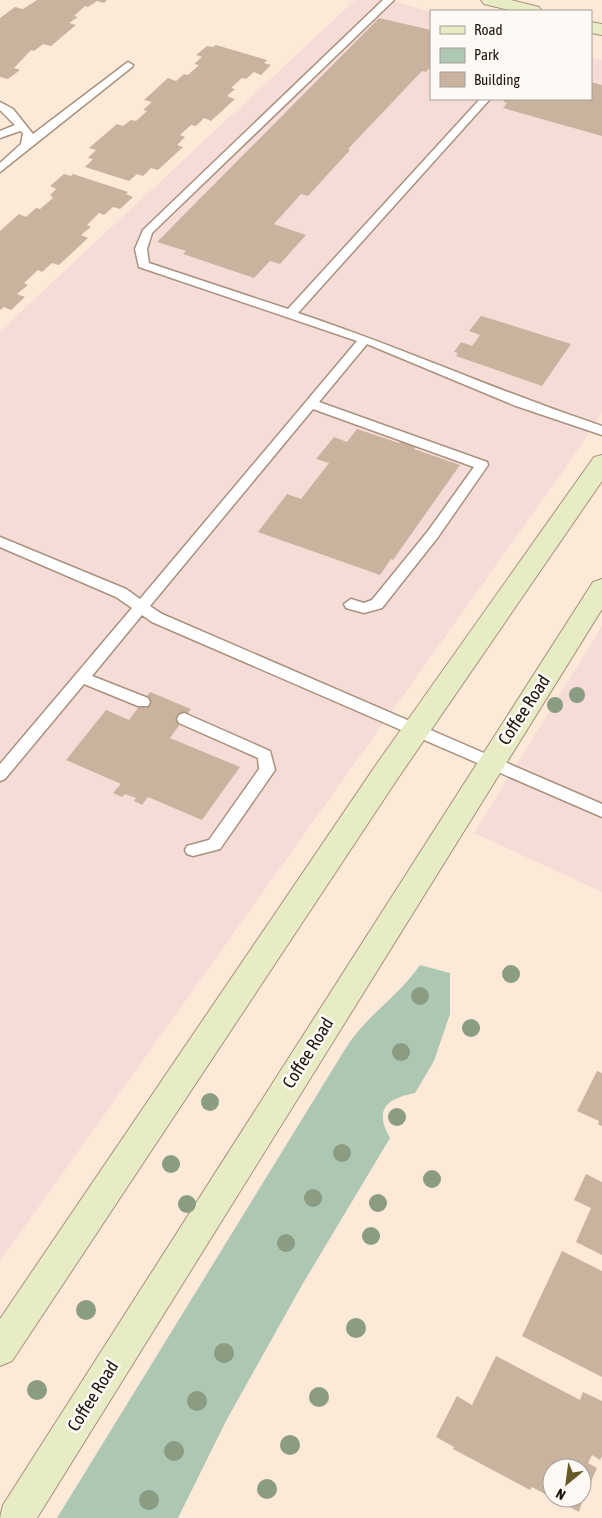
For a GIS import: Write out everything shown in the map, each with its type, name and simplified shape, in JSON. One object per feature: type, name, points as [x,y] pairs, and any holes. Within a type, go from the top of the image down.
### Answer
[{"type":"main road","points":[[490,0],[528,10]]},
{"type":"main road","points":[[0,1349],[417,729],[602,463]]},
{"type":"main road","name":"Coffee Road","points":[[16,1518],[602,588]]},
{"type":"lane","points":[[389,0],[147,232],[141,249],[144,266],[365,339],[528,406],[602,431]]},
{"type":"lane","points":[[0,169],[26,145],[128,65]]},
{"type":"lane","points":[[290,314],[484,100]]},
{"type":"lane","points":[[0,105],[9,111],[28,133],[26,145]]},
{"type":"lane","points":[[0,135],[22,126]]},
{"type":"lane","points":[[0,775],[365,339]]},
{"type":"lane","points":[[312,404],[482,465],[433,534],[377,604],[364,608],[351,604]]},
{"type":"lane","points":[[0,542],[121,593],[157,618],[417,729],[490,763],[602,811]]},
{"type":"lane","points":[[82,678],[143,702]]},
{"type":"lane","points":[[184,719],[265,755],[267,770],[214,845],[193,850]]},
{"type":"shaded area","points":[[355,0],[389,0],[430,12],[430,100],[592,100],[592,57],[602,60],[602,413],[566,467],[0,1261],[0,331]]},
{"type":"shaded area","points":[[602,626],[602,892],[474,833]]},
{"type":"green space","points":[[420,965],[450,973],[450,1014],[434,1061],[415,1093],[397,1098],[386,1107],[383,1113],[383,1120],[390,1138],[302,1285],[226,1421],[178,1518],[57,1518],[347,1046]]},
{"type":"building","points":[[37,0],[107,0],[104,3],[97,1],[88,7],[85,6],[74,16],[78,17],[69,23],[76,25],[51,46],[43,44],[34,51],[31,50],[14,68],[20,70],[8,79],[0,77],[0,18],[15,7],[23,9]]},
{"type":"building","points":[[379,18],[430,30],[430,68],[426,72],[422,71],[348,149],[350,150],[308,196],[301,194],[274,224],[306,235],[280,264],[270,261],[254,278],[183,254],[186,251],[157,242]]},
{"type":"building","points":[[216,45],[267,60],[264,63],[271,65],[261,75],[254,72],[246,79],[242,78],[231,88],[235,89],[227,96],[235,99],[211,121],[204,118],[196,126],[191,125],[180,135],[185,137],[177,145],[183,147],[158,170],[151,168],[143,176],[137,174],[129,181],[85,167],[93,159],[88,158],[96,150],[89,148],[117,124],[123,126],[131,120],[136,121],[147,111],[143,110],[152,102],[144,100],[168,78],[176,81],[184,74],[188,75],[199,65],[194,64],[202,57],[196,55],[207,46],[213,47]]},
{"type":"building","points":[[592,82],[602,85],[602,136],[503,108],[507,103],[503,102],[505,100],[592,100]]},
{"type":"building","points":[[64,174],[71,176],[73,174],[128,192],[126,194],[133,197],[120,209],[113,207],[104,215],[99,213],[87,225],[91,227],[81,235],[88,238],[59,265],[52,263],[42,272],[38,270],[24,283],[28,285],[17,294],[25,297],[11,310],[4,307],[0,310],[0,231],[19,214],[26,217],[36,208],[40,209],[53,198],[50,195],[56,189],[50,186]]},
{"type":"building","points":[[481,316],[571,344],[542,386],[456,356],[458,353],[454,352],[461,342],[472,346],[480,335],[469,331]]},
{"type":"building","points":[[357,429],[399,443],[403,439],[418,444],[414,449],[460,465],[393,560],[391,559],[380,575],[258,532],[287,494],[301,499],[329,463],[316,459],[334,437],[347,442]]},
{"type":"building","points":[[150,692],[191,709],[170,738],[240,767],[202,820],[148,797],[142,805],[134,801],[136,798],[125,794],[122,797],[113,793],[121,784],[66,760],[106,710],[129,720]]},
{"type":"building","points":[[597,1071],[602,1073],[602,1126],[598,1124],[599,1121],[577,1111]]},
{"type":"building","points":[[586,1174],[602,1182],[602,1255],[576,1242],[591,1208],[574,1200]]},
{"type":"building","points":[[562,1251],[602,1271],[602,1377],[522,1336]]},
{"type":"building","points":[[496,1356],[580,1400],[583,1392],[602,1401],[602,1456],[600,1460],[592,1455],[590,1458],[542,1458],[542,1492],[532,1487],[530,1490],[453,1449],[454,1447],[436,1437],[457,1396],[472,1405]]},
{"type":"building","points":[[592,1465],[597,1468],[592,1479]]},
{"type":"building","points":[[572,1508],[580,1508],[579,1512]]}]
